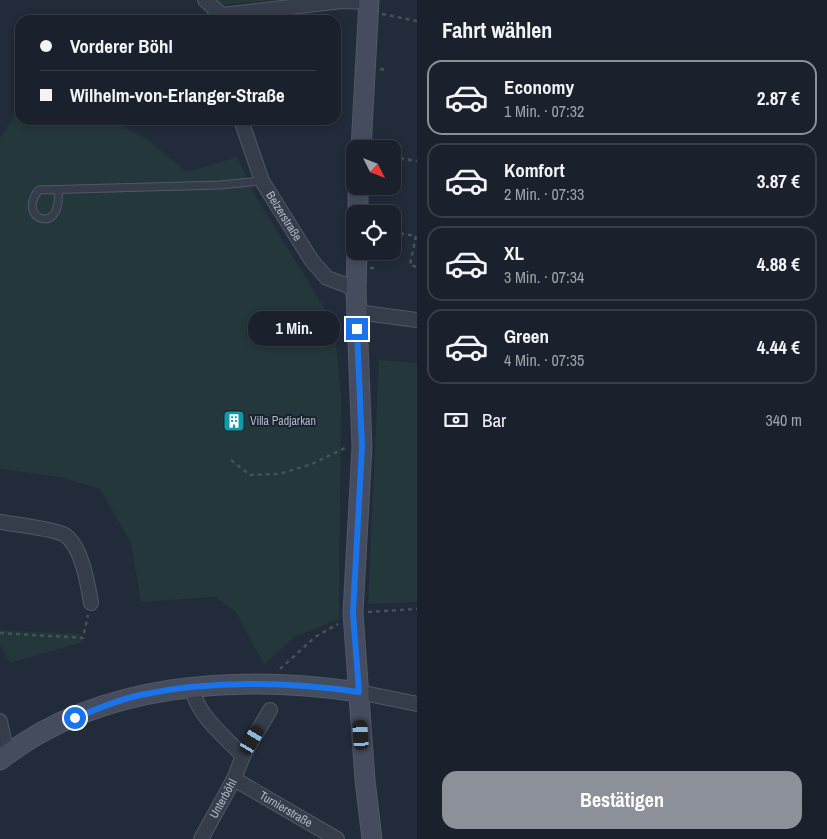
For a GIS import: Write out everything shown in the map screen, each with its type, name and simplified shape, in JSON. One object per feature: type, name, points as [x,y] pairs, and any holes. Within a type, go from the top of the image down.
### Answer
[{"type":"main road","points":[[362,140],[369,5]]},
{"type":"main road","points":[[357,260],[356,291],[362,438],[353,613],[365,780],[372,839]]},
{"type":"main road","points":[[4,757],[44,731],[106,705],[139,695],[192,688],[265,685],[331,688],[359,692]]},
{"type":"street","points":[[205,0],[220,15]]},
{"type":"street","points":[[229,15],[342,1],[369,5]]},
{"type":"street","name":"Belzerstraße","points":[[243,125],[262,181],[312,261],[327,278],[356,291]]},
{"type":"street","points":[[357,312],[417,320]]},
{"type":"street","points":[[0,522],[45,529],[64,535],[74,546],[82,564],[89,587],[91,603]]},
{"type":"street","points":[[192,688],[200,711],[243,756]]},
{"type":"street","points":[[359,692],[417,704]]},
{"type":"street","name":"Unterböhl","points":[[201,839],[234,779],[243,756],[270,710]]},
{"type":"street","points":[[0,721],[4,757]]},
{"type":"street","name":"Turnierstraße","points":[[234,779],[337,839]]},
{"type":"lane","points":[[58,190],[58,210],[51,218],[46,220],[34,214],[32,205],[34,196],[39,190],[220,185],[262,181]]},
{"type":"path","points":[[369,5],[384,14],[417,21]]},
{"type":"path","points":[[401,158],[417,161]]},
{"type":"path","points":[[401,234],[416,236],[410,266],[417,266]]},
{"type":"path","points":[[231,460],[250,475],[279,474],[312,464],[335,454],[362,438]]},
{"type":"path","points":[[0,633],[83,638],[91,603]]},
{"type":"path","points":[[265,685],[289,659],[315,637],[342,622],[353,613],[417,609]]},
{"type":"green space","points":[[215,0],[276,0],[221,5]]},
{"type":"green space","points":[[15,114],[15,125],[121,125],[148,140],[187,172],[237,157],[256,197],[334,324],[341,395],[339,619],[294,637],[264,665],[236,612],[215,597],[141,602],[131,543],[100,489],[60,477],[0,469],[0,139]]},
{"type":"green space","points":[[379,360],[417,363],[417,602],[368,604]]},
{"type":"green space","points":[[0,630],[81,634],[83,642],[10,663],[2,647],[0,647]]},
{"type":"place","name":"Villa Padjarkan","points":[[234,421]]},
{"type":"route","points":[[75,718],[106,705],[139,695],[170,690],[265,685],[331,688],[359,692],[353,613],[362,447],[357,329]]}]
